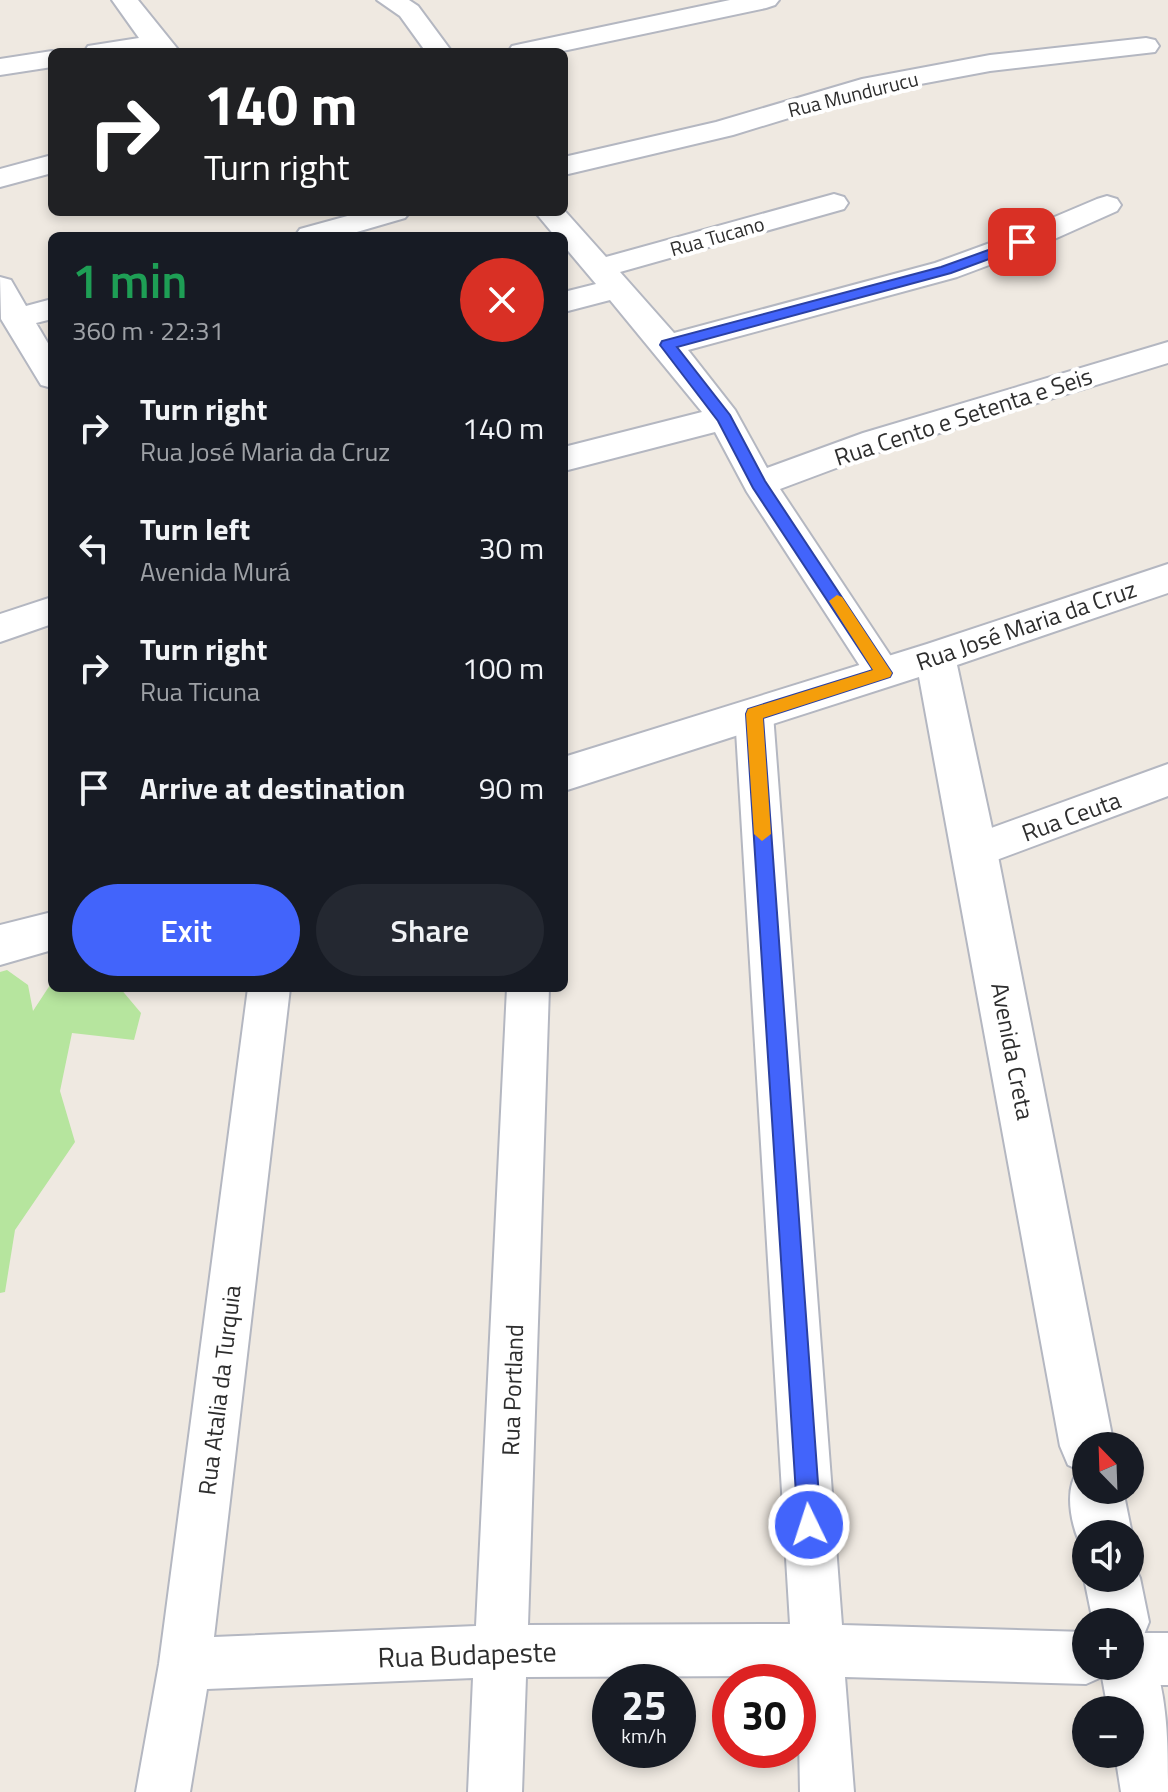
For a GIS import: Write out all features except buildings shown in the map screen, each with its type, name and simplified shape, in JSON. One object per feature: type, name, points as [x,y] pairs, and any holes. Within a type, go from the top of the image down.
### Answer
[{"type":"street","points":[[125,0],[161,47]]},
{"type":"street","points":[[390,0],[409,11],[436,48]]},
{"type":"street","points":[[540,48],[766,0]]},
{"type":"street","name":"Rua Mundurucu","points":[[568,165],[723,129],[862,87],[990,63],[1146,46]]},
{"type":"street","points":[[0,67],[48,60]]},
{"type":"street","points":[[0,178],[48,165]]},
{"type":"street","name":"Rua Tucano","points":[[568,300],[609,278],[834,203]]},
{"type":"street","points":[[667,345],[946,270],[1022,242],[1107,205]]},
{"type":"street","points":[[324,232],[381,216]]},
{"type":"street","points":[[554,216],[568,232]]},
{"type":"street","points":[[568,232],[667,345],[724,418],[759,484],[884,673]]},
{"type":"street","points":[[0,287],[48,371]]},
{"type":"street","points":[[16,319],[48,310]]},
{"type":"street","name":"Rua Cento e Setenta e Seis","points":[[759,484],[875,441],[1168,352]]},
{"type":"street","points":[[568,458],[724,418]]},
{"type":"street","name":"Rua José Maria da Cruz","points":[[568,773],[935,657],[1168,578]]},
{"type":"street","points":[[0,628],[48,611]]},
{"type":"street","name":"Avenida Creta","points":[[935,657],[975,851],[1084,1432]]},
{"type":"street","points":[[754,714],[827,1792]]},
{"type":"street","name":"Rua Ceuta","points":[[975,851],[1168,780]]},
{"type":"street","points":[[0,945],[48,932]]},
{"type":"street","name":"Rua Atalia da Turquia","points":[[163,1792],[185,1664],[269,992]]},
{"type":"street","name":"Rua Portland","points":[[495,1792],[528,992]]},
{"type":"street","name":"Rua Budapeste","points":[[185,1664],[502,1651],[818,1650],[1072,1658]]},
{"type":"street","points":[[1144,1659],[1168,1659]]},
{"type":"street","points":[[1131,1680],[1151,1792]]},
{"type":"green space","points":[[7,970],[28,985],[33,1011],[48,988],[48,992],[123,992],[141,1013],[134,1040],[72,1033],[60,1091],[75,1142],[15,1230],[5,1292],[0,1293],[0,972]]},
{"type":"slow traffic","points":[[762,834],[754,714],[884,673],[837,601]]},
{"type":"route","points":[[809,1525],[754,714],[884,673],[759,484],[724,418],[667,345],[946,270],[1022,242]]}]
